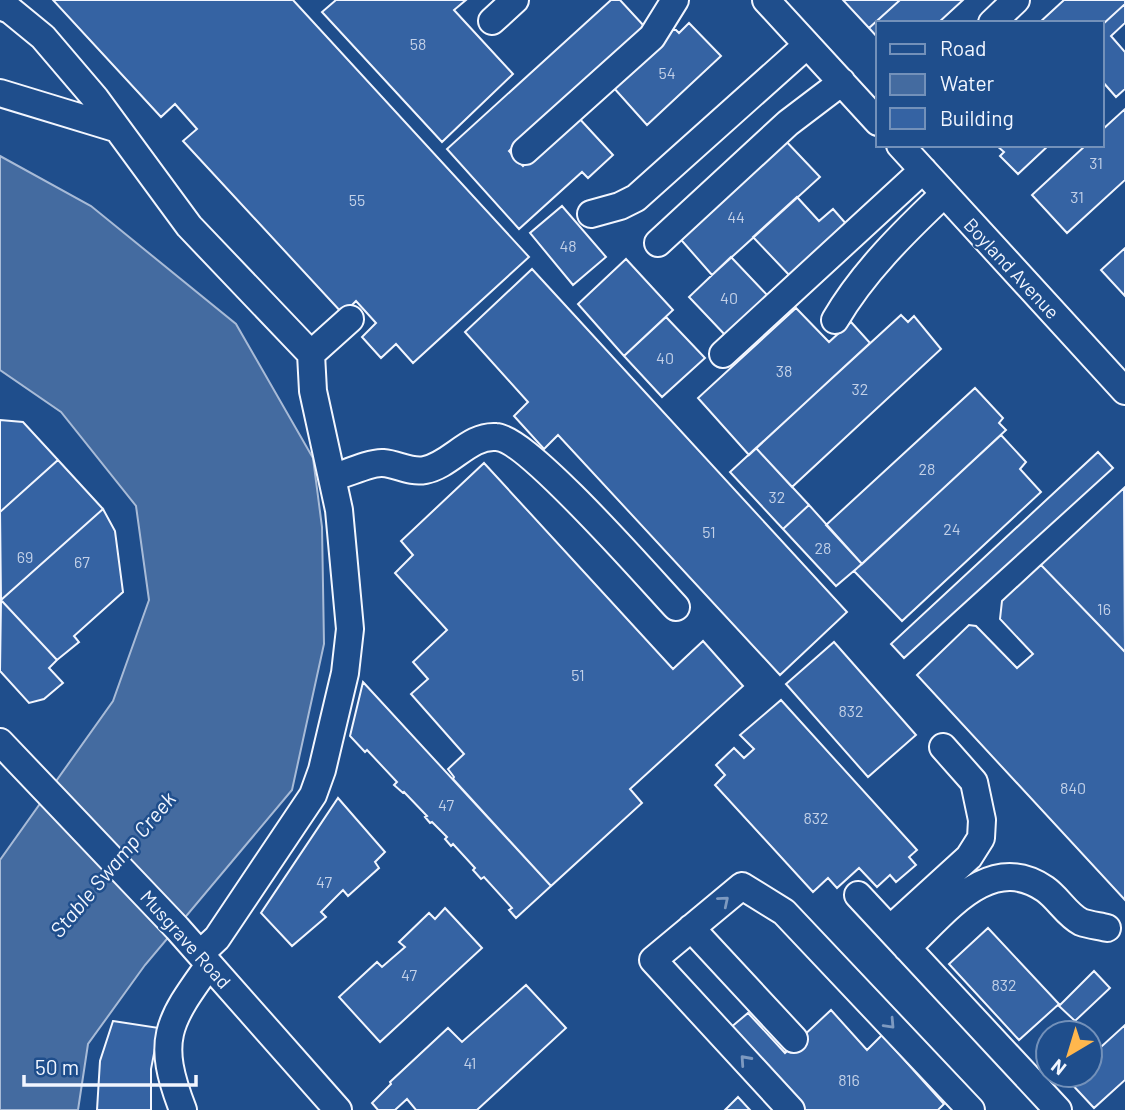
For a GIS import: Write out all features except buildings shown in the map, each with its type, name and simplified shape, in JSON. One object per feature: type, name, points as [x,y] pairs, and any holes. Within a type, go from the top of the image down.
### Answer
[{"type":"street","points":[[492,21],[515,0]]},
{"type":"street","points":[[525,151],[652,37],[675,0]]},
{"type":"street","points":[[994,21],[1016,0]]},
{"type":"street","points":[[777,4],[807,45],[876,120]]},
{"type":"street","points":[[0,6],[10,10],[43,37],[95,98],[190,226],[311,354],[313,391],[339,510],[350,629],[345,673],[322,769],[313,795],[217,938],[174,1017],[166,1050],[172,1081],[183,1110]]},
{"type":"street","points":[[591,214],[620,206],[636,198],[807,45]]},
{"type":"street","points":[[658,243],[788,123],[842,82]]},
{"type":"street","points":[[0,93],[115,128]]},
{"type":"street","name":"Boyland Avenue","points":[[902,147],[1125,391]]},
{"type":"street","points":[[723,354],[923,170]]},
{"type":"street","points":[[835,320],[848,298],[899,237],[944,194]]},
{"type":"street","points":[[311,354],[350,319]]},
{"type":"street","points":[[332,478],[382,462],[407,470],[424,470],[443,463],[476,441],[494,436],[506,439],[532,458],[586,511],[676,607]]},
{"type":"street","name":"Musgrave Road","points":[[0,742],[177,928],[338,1110]]},
{"type":"street","points":[[898,938],[969,857],[981,838],[982,820],[974,782],[943,747]]},
{"type":"street","points":[[898,938],[974,887],[997,877],[1022,877],[1046,890],[1080,921],[1107,928]]},
{"type":"street","points":[[791,1110],[653,960],[742,886],[784,912],[971,1110]]},
{"type":"street","points":[[858,895],[1058,1110]]},
{"type":"street","points":[[691,928],[794,1039]]},
{"type":"water","name":"Stable Swamp Creek","points":[[0,156],[91,206],[236,324],[313,458],[322,527],[324,644],[292,790],[145,965],[88,1044],[78,1110],[0,1110],[0,860],[113,701],[149,600],[136,506],[61,412],[0,370]]}]
